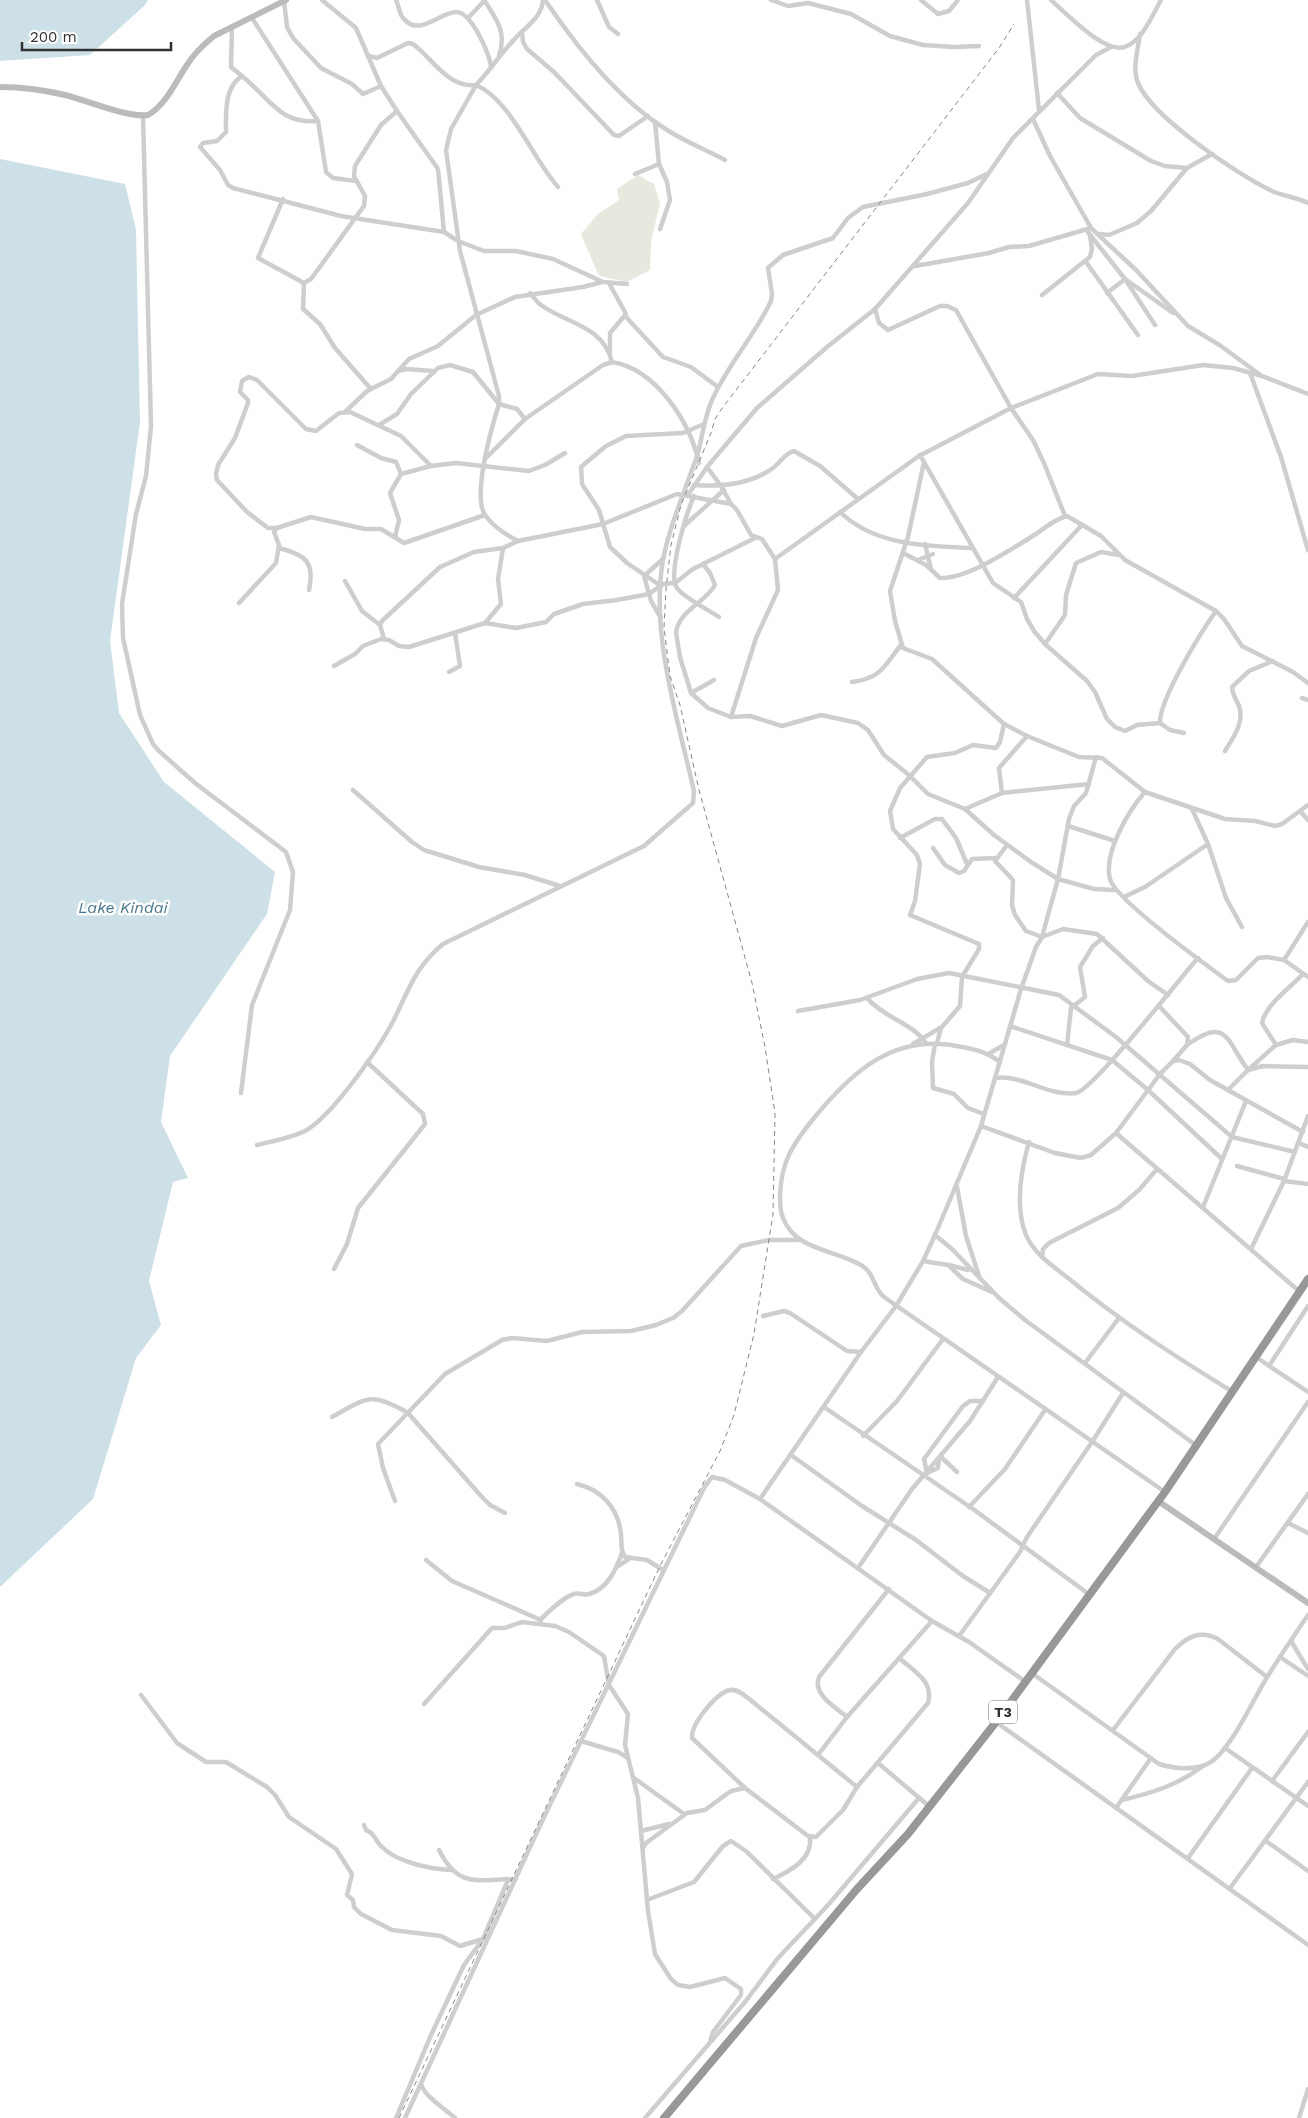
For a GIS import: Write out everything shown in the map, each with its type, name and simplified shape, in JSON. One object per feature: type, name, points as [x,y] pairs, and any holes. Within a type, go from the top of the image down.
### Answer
[{"type":"highway","name":"T3","points":[[664,2118],[930,1807],[1033,1674],[1165,1492],[1308,1279]]},
{"type":"main road","points":[[0,87],[34,89],[66,95],[143,116],[152,113],[187,64],[204,44],[232,27],[285,0]]},
{"type":"main road","points":[[1158,1501],[1308,1603]]},
{"type":"street","points":[[285,0],[289,32],[321,68],[352,84],[364,94],[381,86]]},
{"type":"street","points":[[322,0],[356,28],[381,86],[438,169],[444,232]]},
{"type":"street","points":[[396,0],[404,18],[414,25],[431,22],[456,12],[462,12],[468,18],[487,49],[491,68]]},
{"type":"street","points":[[468,18],[484,0],[503,34],[504,40],[498,60]]},
{"type":"street","points":[[518,541],[498,529],[485,515],[482,506],[484,462],[499,404],[497,387],[458,241],[446,150],[451,129],[476,85],[540,11],[544,0]]},
{"type":"street","points":[[544,0],[604,74],[648,116],[678,136],[725,160]]},
{"type":"street","points":[[597,0],[609,26],[618,34]]},
{"type":"street","points":[[771,0],[788,6],[808,3],[851,14],[890,36],[923,44],[954,47],[979,46]]},
{"type":"street","points":[[921,0],[938,14],[949,11],[958,0]]},
{"type":"street","points":[[1027,0],[1039,110]]},
{"type":"street","points":[[1051,0],[1086,30],[1111,47]]},
{"type":"street","points":[[688,495],[706,467],[757,408],[820,352],[875,309],[968,203],[1013,138],[1033,119],[1039,110],[1099,52],[1111,47],[1126,47],[1140,34],[1162,0]]},
{"type":"street","points":[[252,18],[318,121],[326,172],[333,178],[356,181]]},
{"type":"street","points":[[232,27],[233,38],[230,66],[282,114],[300,121],[318,121]]},
{"type":"street","points":[[522,32],[524,46],[554,72],[614,135],[624,134],[648,116]]},
{"type":"street","points":[[1140,34],[1135,70],[1137,82],[1144,94],[1166,117],[1212,154],[1274,192],[1295,197],[1308,203]]},
{"type":"street","points":[[368,56],[377,58],[408,43],[413,44],[443,73],[464,84],[476,85],[496,97],[540,164],[558,187]]},
{"type":"street","points":[[242,76],[234,82],[230,93],[224,122],[226,132],[217,141],[203,143],[200,147],[230,187],[356,218],[444,232],[458,241],[484,251],[516,251],[553,259],[606,282],[625,311],[626,317],[663,357],[691,367],[718,387]]},
{"type":"street","points":[[1057,93],[1080,118],[1151,161],[1166,166],[1187,168]]},
{"type":"street","points":[[304,283],[311,279],[356,218],[366,200],[354,176],[355,166],[381,125],[397,111]]},
{"type":"street","points":[[143,116],[151,426],[146,476],[136,514],[123,599],[123,638],[126,654],[140,714],[153,744],[195,783],[286,852],[293,872],[290,910],[252,1005],[241,1093]]},
{"type":"street","points":[[1033,119],[1089,231],[1125,279],[1155,325]]},
{"type":"street","points":[[656,122],[659,164],[667,182],[670,200],[660,228]]},
{"type":"street","points":[[914,266],[989,253],[1009,247],[1028,246],[1089,231],[1109,234],[1138,223],[1187,168],[1212,154]]},
{"type":"street","points":[[635,174],[659,164]]},
{"type":"street","points":[[257,1145],[294,1135],[311,1127],[339,1098],[367,1062],[389,1028],[414,977],[437,950],[453,938],[504,916],[560,886],[644,846],[693,802],[694,791],[666,661],[661,586],[663,559],[682,494],[697,455],[704,424],[718,387],[771,301],[772,294],[768,268],[784,255],[833,238],[848,218],[863,207],[927,194],[968,183],[987,174]]},
{"type":"street","points":[[283,199],[258,258],[304,283]]},
{"type":"street","points":[[1042,295],[1086,262],[1092,252],[1089,231]]},
{"type":"street","points":[[1100,234],[1188,326],[1221,346],[1262,376]]},
{"type":"street","points":[[1086,262],[1138,336]]},
{"type":"street","points":[[1107,293],[1125,279]]},
{"type":"street","points":[[1125,279],[1179,316]]},
{"type":"street","points":[[485,515],[410,542],[401,542],[382,529],[365,529],[311,517],[277,528],[266,527],[247,512],[222,486],[216,474],[218,465],[235,438],[248,403],[248,400],[240,392],[242,380],[249,377],[257,380],[302,427],[311,431],[320,429],[339,413],[346,411],[371,389],[386,382],[409,359],[438,346],[476,314],[515,297],[530,294],[568,290],[606,282],[627,284]]},
{"type":"street","points":[[304,283],[303,309],[320,324],[335,348],[371,389]]},
{"type":"street","points":[[530,294],[545,308],[592,331],[610,355]]},
{"type":"street","points":[[875,309],[879,323],[888,330],[940,306],[947,306],[956,310],[1040,455],[1065,516],[1100,536],[1120,556],[1216,611],[1224,619],[1242,646],[1273,661],[1308,683]]},
{"type":"street","points":[[612,362],[610,334],[626,317]]},
{"type":"street","points":[[484,462],[525,419],[596,370],[612,362],[623,364],[654,383],[677,413],[699,463]]},
{"type":"street","points":[[398,372],[406,369],[430,372],[445,365],[467,368],[477,375],[499,404],[517,409],[525,419]]},
{"type":"street","points":[[776,560],[920,455],[1012,408],[1098,374],[1132,376],[1211,365],[1262,376],[1308,394]]},
{"type":"street","points":[[379,425],[396,414],[408,397],[435,370]]},
{"type":"street","points":[[1250,373],[1281,457],[1308,550]]},
{"type":"street","points":[[346,411],[401,436],[431,466]]},
{"type":"street","points":[[661,586],[620,558],[610,547],[596,503],[582,484],[580,472],[584,463],[613,442],[626,436],[686,431],[704,424]]},
{"type":"street","points":[[357,445],[375,456],[396,462],[400,474]]},
{"type":"street","points":[[694,485],[722,488],[756,477],[772,469],[789,452],[794,451],[820,466],[858,499]]},
{"type":"street","points":[[395,537],[399,520],[390,490],[400,474],[456,462],[484,462],[528,471],[546,465],[565,453]]},
{"type":"street","points":[[920,455],[995,586],[1023,605],[1029,623],[1045,644],[1087,681],[1096,692],[1108,719],[1116,727],[1125,731],[1137,725],[1160,723],[1170,730],[1184,733]]},
{"type":"street","points":[[924,462],[906,543],[890,591],[901,645],[907,651],[921,653],[932,659],[1004,724],[1027,736],[1084,759],[1096,757],[1107,761],[1145,792],[1225,819],[1255,821],[1276,826],[1308,805]]},
{"type":"street","points":[[706,467],[755,538]]},
{"type":"street","points":[[683,527],[713,501],[722,488]]},
{"type":"street","points":[[380,625],[418,584],[440,567],[474,552],[503,548],[518,541],[604,524],[666,498],[682,494],[731,504]]},
{"type":"street","points":[[694,496],[683,527],[677,558],[675,583],[679,590],[719,618]]},
{"type":"street","points":[[840,512],[859,529],[906,543],[973,548]]},
{"type":"street","points":[[903,553],[931,569],[936,576],[945,578],[963,573],[982,564],[1018,545],[1065,516]]},
{"type":"street","points":[[1014,598],[1081,526]]},
{"type":"street","points":[[239,603],[274,566],[279,548],[274,534],[277,528]]},
{"type":"street","points":[[334,666],[355,654],[363,646],[384,639],[399,646],[409,647],[485,623],[516,628],[546,622],[554,614],[583,604],[649,594],[661,586],[675,583],[703,564],[755,538],[762,539],[776,560],[778,590],[756,638],[731,717]]},
{"type":"street","points":[[925,544],[931,569]]},
{"type":"street","points":[[279,548],[297,554],[307,562],[311,576],[309,590]]},
{"type":"street","points":[[485,623],[501,604],[498,579],[503,548]]},
{"type":"street","points":[[1045,644],[1064,615],[1066,595],[1076,563],[1101,552],[1120,556]]},
{"type":"street","points":[[918,560],[933,554]]},
{"type":"street","points":[[644,576],[663,559]]},
{"type":"street","points":[[703,564],[710,572],[715,585],[678,622],[676,633],[680,657],[691,693],[708,708],[731,717],[750,716],[782,726],[821,715],[858,723],[868,730],[884,755],[935,798],[965,809],[1007,846],[1058,879],[1094,889],[1115,890]]},
{"type":"street","points":[[644,576],[649,594],[662,619]]},
{"type":"street","points":[[345,581],[362,610],[380,625],[384,639]]},
{"type":"street","points":[[1160,723],[1165,703],[1178,675],[1216,611]]},
{"type":"street","points":[[449,672],[460,666],[455,633]]},
{"type":"street","points":[[852,682],[868,680],[876,676],[901,645]]},
{"type":"street","points":[[1225,751],[1238,730],[1240,719],[1240,712],[1232,687],[1249,671],[1273,661]]},
{"type":"street","points":[[691,693],[714,680]]},
{"type":"street","points":[[1302,698],[1308,700]]},
{"type":"street","points":[[984,1114],[968,1108],[954,1094],[933,1088],[932,1056],[941,1028],[960,1006],[962,977],[980,944],[910,915],[915,900],[920,864],[917,855],[900,838],[891,822],[890,811],[894,798],[909,775],[927,757],[955,753],[973,745],[996,748],[1000,742],[1004,724]]},
{"type":"street","points":[[1002,793],[999,768],[1027,736]]},
{"type":"street","points":[[760,1499],[861,1352],[896,1306],[923,1261],[935,1235],[981,1126],[1021,989],[1036,946],[1042,937],[1058,879],[1068,826],[1074,806],[1084,796],[1096,757]]},
{"type":"street","points":[[965,809],[1002,793],[1089,784]]},
{"type":"street","points":[[353,790],[421,848],[479,867],[525,875],[560,886]]},
{"type":"street","points":[[1145,792],[1124,820],[1115,841],[1109,874],[1115,890],[1198,958],[1231,982],[1236,980],[1258,958],[1267,957],[1284,960],[1308,977]]},
{"type":"street","points":[[1192,809],[1208,844],[1226,898],[1242,927]]},
{"type":"street","points":[[1300,811],[1308,820]]},
{"type":"street","points":[[900,838],[935,819],[942,819],[956,838],[967,864]]},
{"type":"street","points":[[1068,826],[1115,841]]},
{"type":"street","points":[[1124,898],[1145,887],[1208,844]]},
{"type":"street","points":[[933,848],[941,861],[952,870],[962,873],[972,859],[996,858],[1007,846]]},
{"type":"street","points":[[996,858],[996,863],[1013,880],[1012,905],[1020,924],[1031,935],[1042,937],[1068,929],[1092,932],[1103,938],[1133,968],[1168,995]]},
{"type":"street","points":[[1284,960],[1308,922]]},
{"type":"street","points":[[1067,1045],[1070,1014],[1073,1004],[1085,997],[1085,990],[1079,972],[1083,960],[1093,946],[1103,938]]},
{"type":"street","points":[[995,1078],[1008,1076],[1049,1089],[1076,1093],[1088,1087],[1198,958]]},
{"type":"street","points":[[798,1011],[867,998],[926,977],[949,973],[962,977],[990,980],[1021,989],[1059,995],[1073,1004],[1160,1074],[1232,1137],[1295,1152]]},
{"type":"street","points":[[1276,1045],[1262,1026],[1263,1017],[1303,974]]},
{"type":"street","points":[[867,998],[877,1008],[910,1027],[926,1043]]},
{"type":"street","points":[[1159,1006],[1187,1034],[1187,1044]]},
{"type":"street","points":[[1010,1026],[1112,1060],[1148,1090],[1222,1159]]},
{"type":"street","points":[[912,1045],[922,1037],[941,1028]]},
{"type":"street","points":[[981,1126],[1055,1153],[1081,1158],[1091,1155],[1116,1133],[1160,1074],[1187,1044],[1207,1031],[1217,1031],[1225,1036],[1248,1070]]},
{"type":"street","points":[[1228,1090],[1276,1045],[1293,1040],[1308,1042]]},
{"type":"street","points":[[1008,1076],[990,1054],[951,1044],[926,1043],[912,1045],[878,1059],[847,1080],[802,1133],[787,1155],[781,1177],[780,1206],[782,1217],[788,1228],[800,1240],[811,1247],[828,1250],[863,1265],[871,1274],[876,1290],[896,1306],[1165,1492]]},
{"type":"street","points":[[990,1054],[1004,1045]]},
{"type":"street","points":[[1173,1061],[1185,1062],[1204,1077],[1302,1132]]},
{"type":"street","points":[[334,1269],[347,1244],[358,1208],[368,1192],[410,1146],[425,1124],[422,1114],[367,1062]]},
{"type":"street","points":[[1248,1070],[1271,1065],[1308,1068]]},
{"type":"street","points":[[1202,1207],[1246,1101]]},
{"type":"street","points":[[1251,1249],[1284,1180],[1308,1116]]},
{"type":"street","points":[[1116,1133],[1300,1292]]},
{"type":"street","points":[[1029,1142],[1022,1180],[1021,1212],[1026,1236],[1042,1257],[1119,1318],[1233,1392]]},
{"type":"street","points":[[1299,1143],[1308,1147]]},
{"type":"street","points":[[1237,1166],[1284,1180],[1308,1184]]},
{"type":"street","points":[[1042,1257],[1043,1249],[1049,1243],[1118,1208],[1139,1190],[1157,1169]]},
{"type":"street","points":[[957,1185],[966,1236],[980,1278]]},
{"type":"street","points":[[935,1235],[952,1249],[994,1293],[1025,1320],[1197,1446]]},
{"type":"street","points":[[396,1501],[377,1446],[445,1374],[502,1340],[512,1338],[547,1341],[582,1332],[630,1331],[656,1325],[673,1318],[682,1311],[741,1246],[769,1240],[800,1240]]},
{"type":"street","points":[[923,1261],[948,1265],[972,1272]]},
{"type":"street","points":[[948,1265],[963,1279],[994,1293]]},
{"type":"street","points":[[1269,1366],[1308,1306]]},
{"type":"street","points":[[763,1316],[784,1311],[790,1313],[847,1351],[861,1352]]},
{"type":"street","points":[[1085,1363],[1119,1318]]},
{"type":"street","points":[[862,1436],[897,1401],[943,1339]]},
{"type":"street","points":[[1256,1357],[1308,1392]]},
{"type":"street","points":[[858,1568],[912,1489],[940,1458],[983,1401],[998,1377]]},
{"type":"street","points":[[959,1636],[1023,1546],[1026,1537],[1092,1442],[1123,1393]]},
{"type":"street","points":[[332,1417],[356,1403],[371,1399],[387,1401],[408,1413],[481,1496],[490,1505],[504,1513]]},
{"type":"street","points":[[926,1475],[924,1459],[963,1406],[970,1401],[983,1401]]},
{"type":"street","points":[[1214,1539],[1308,1402]]},
{"type":"street","points":[[824,1407],[862,1436],[926,1475],[1090,1596]]},
{"type":"street","points":[[969,1507],[1005,1469],[1045,1410]]},
{"type":"street","points":[[791,1455],[990,1593]]},
{"type":"street","points":[[940,1458],[957,1472]]},
{"type":"street","points":[[405,2118],[608,1684],[704,1486],[712,1476],[725,1480],[760,1499],[932,1621],[959,1636],[1026,1682]]},
{"type":"street","points":[[424,1704],[490,1629],[505,1628],[522,1622],[539,1621],[556,1605],[575,1593],[589,1594],[613,1575],[622,1553],[621,1530],[608,1501],[593,1489],[577,1484]]},
{"type":"street","points":[[1256,1567],[1308,1494]]},
{"type":"street","points":[[1288,1523],[1308,1533]]},
{"type":"street","points":[[622,1553],[629,1559]]},
{"type":"street","points":[[616,1567],[629,1559],[647,1560],[663,1570]]},
{"type":"street","points":[[426,1560],[452,1581],[539,1621],[565,1630],[601,1652],[605,1659],[608,1684],[628,1714],[625,1745],[634,1778],[643,1848],[647,1900],[655,1954],[675,1983],[690,1987],[725,1978],[741,1989],[741,1995],[713,2032],[710,2042]]},
{"type":"street","points":[[847,1718],[820,1693],[817,1682],[818,1677],[888,1589]]},
{"type":"street","points":[[1122,1800],[1147,1794],[1181,1781],[1212,1761],[1225,1748],[1267,1677],[1308,1615]]},
{"type":"street","points":[[818,1755],[847,1718],[932,1621]]},
{"type":"street","points":[[1112,1730],[1175,1649],[1183,1641],[1196,1634],[1205,1634],[1218,1639],[1267,1677]]},
{"type":"street","points":[[1291,1641],[1308,1669]]},
{"type":"street","points":[[1280,1657],[1308,1676]]},
{"type":"street","points":[[810,1837],[819,1834],[842,1810],[857,1788],[925,1708],[929,1699],[926,1682],[900,1658]]},
{"type":"street","points":[[1033,1674],[1150,1758],[1170,1767],[1203,1766]]},
{"type":"street","points":[[773,1879],[787,1872],[806,1856],[811,1844],[810,1837],[745,1788],[692,1738],[692,1732],[699,1717],[726,1692],[734,1690],[743,1694],[857,1788]]},
{"type":"street","points":[[141,1695],[178,1743],[209,1763],[226,1762],[267,1787],[275,1795],[288,1817],[336,1849],[352,1874],[347,1896],[362,1914],[392,1930],[441,1936],[457,1946],[465,1946],[483,1939]]},
{"type":"street","points":[[996,1722],[1308,1945]]},
{"type":"street","points":[[1272,1781],[1308,1732]]},
{"type":"street","points":[[581,1741],[618,1752],[629,1759]]},
{"type":"street","points":[[1225,1748],[1308,1806]]},
{"type":"street","points":[[1116,1808],[1150,1758]]},
{"type":"street","points":[[878,1763],[930,1807]]},
{"type":"street","points":[[1188,1858],[1252,1768]]},
{"type":"street","points":[[634,1778],[684,1814]]},
{"type":"street","points":[[1230,1888],[1308,1782]]},
{"type":"street","points":[[643,1848],[684,1814],[705,1810],[731,1791],[745,1788]]},
{"type":"street","points":[[645,2118],[778,1958],[815,1919],[919,1798]]},
{"type":"street","points":[[641,1831],[670,1824]]},
{"type":"street","points":[[364,1825],[366,1830],[373,1833],[382,1847],[425,1868],[451,1870],[469,1880],[516,1879]]},
{"type":"street","points":[[1266,1840],[1308,1871]]},
{"type":"street","points":[[647,1900],[694,1882],[729,1841],[746,1851],[815,1919]]},
{"type":"street","points":[[438,1850],[451,1870]]},
{"type":"street","points":[[396,2118],[464,1965],[483,1939],[508,1880]]},
{"type":"street","points":[[421,2083],[422,2089],[455,2118]]},
{"type":"street","points":[[1299,2118],[1308,2089]]},
{"type":"shaded area","points":[[638,175],[654,184],[660,203],[651,242],[650,270],[627,282],[599,276],[581,234],[598,214],[619,200],[617,189]]},
{"type":"water","points":[[0,0],[148,0],[144,6],[90,55],[0,61]]},
{"type":"water","name":"Lake Kindai","points":[[0,159],[125,184],[136,230],[140,422],[110,641],[119,713],[164,782],[275,872],[267,914],[170,1056],[161,1122],[188,1178],[173,1182],[149,1281],[161,1325],[136,1358],[93,1499],[0,1587]]},
{"type":"railway","points":[[399,2118],[660,1566],[720,1451],[734,1415],[754,1334],[773,1214],[775,1113],[765,1047],[752,983],[699,790],[680,705],[670,676],[664,627],[666,589],[671,545],[681,505],[715,419],[723,407],[999,48],[1014,24]]}]
